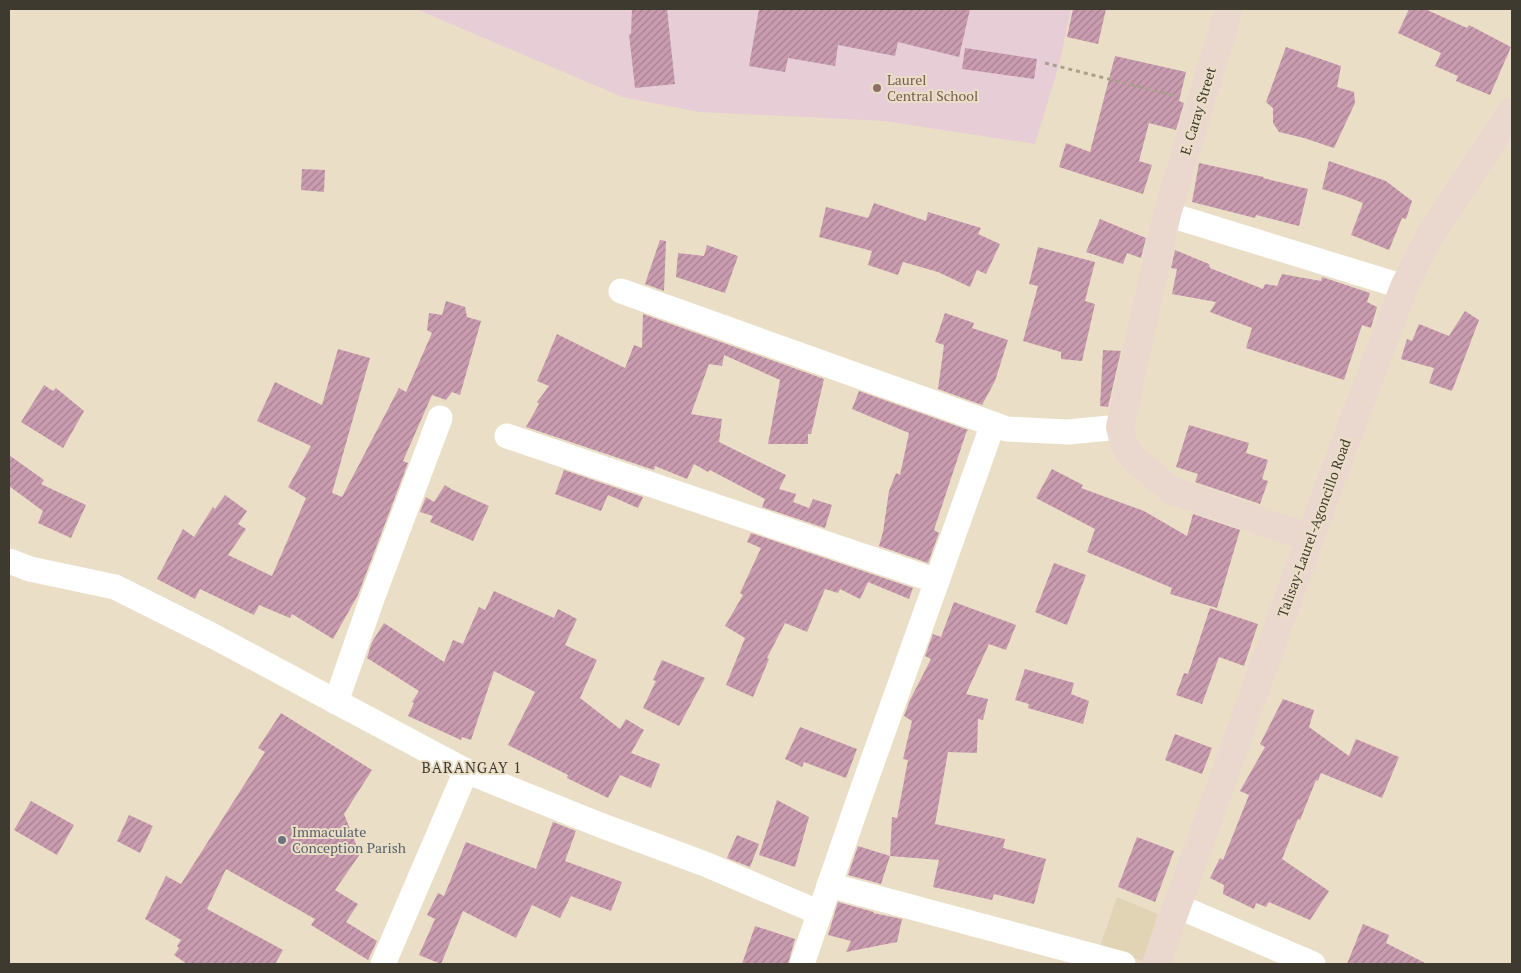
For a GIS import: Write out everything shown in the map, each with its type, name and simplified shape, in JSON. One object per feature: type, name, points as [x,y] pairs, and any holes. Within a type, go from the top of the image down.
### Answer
[{"type":"main road","name":"E. Caray Street","points":[[1120,427],[1167,214],[1229,9]]},
{"type":"main road","name":"Talisay-Laurel-Agoncillo Road","points":[[1156,964],[1310,538],[1404,287],[1428,237],[1512,111]]},
{"type":"main road","points":[[1120,427],[1124,444],[1132,457],[1172,490],[1310,538]]},
{"type":"street","points":[[1167,214],[1404,287]]},
{"type":"street","points":[[621,291],[1007,429],[1068,432],[1120,427]]},
{"type":"street","points":[[336,702],[373,596],[440,418]]},
{"type":"street","points":[[802,964],[993,424]]},
{"type":"street","points":[[507,436],[937,581]]},
{"type":"street","points":[[9,561],[30,569],[115,587],[213,636],[466,771],[600,825],[705,864],[820,913]]},
{"type":"street","points":[[383,964],[466,771]]},
{"type":"street","points":[[829,885],[1123,964]]},
{"type":"street","points":[[1177,906],[1313,964]]},
{"type":"path","points":[[1046,63],[1200,102]]},
{"type":"shaded area","name":"Laurel Central School","points":[[416,9],[1071,9],[1059,65],[1035,144],[884,121],[699,112],[622,97]]},
{"type":"shaded area","points":[[1117,897],[1158,914],[1143,961],[1100,946]]},
{"type":"building","points":[[632,9],[667,9],[675,84],[635,88],[629,34],[631,34]]},
{"type":"building","points":[[759,9],[970,9],[959,57],[898,42],[895,56],[838,45],[835,66],[788,58],[785,72],[749,66]]},
{"type":"building","points":[[1073,9],[1106,9],[1098,44],[1067,37]]},
{"type":"building","points":[[1409,9],[1425,9],[1467,28],[1469,25],[1511,47],[1490,95],[1456,81],[1458,76],[1435,66],[1441,53],[1398,33]]},
{"type":"building","points":[[1286,47],[1341,66],[1337,87],[1354,92],[1355,103],[1334,148],[1279,132],[1273,123],[1273,108],[1266,102]]},
{"type":"building","points":[[965,48],[1037,59],[1034,79],[962,69]]},
{"type":"building","points":[[1115,56],[1186,72],[1179,101],[1184,103],[1176,130],[1149,123],[1139,161],[1152,165],[1143,194],[1059,167],[1066,143],[1090,152]]},
{"type":"building","points":[[1329,161],[1386,181],[1412,201],[1406,219],[1402,218],[1389,250],[1351,235],[1363,203],[1322,189]]},
{"type":"building","points":[[1199,163],[1308,189],[1299,226],[1256,215],[1255,218],[1192,202]]},
{"type":"building","points":[[302,169],[325,170],[324,192],[301,190]]},
{"type":"building","points":[[874,203],[926,221],[928,212],[981,228],[978,234],[1000,244],[986,274],[977,270],[970,287],[938,272],[903,262],[898,275],[868,265],[872,251],[819,237],[826,207],[868,218]]},
{"type":"building","points":[[1100,219],[1146,238],[1141,258],[1127,253],[1123,264],[1086,252]]},
{"type":"building","points":[[660,240],[666,241],[664,291],[645,284]]},
{"type":"building","points":[[707,245],[738,256],[725,293],[676,277],[678,253],[704,256]]},
{"type":"building","points":[[1038,247],[1095,262],[1085,301],[1095,304],[1082,361],[1061,359],[1061,352],[1023,341],[1038,286],[1029,284]]},
{"type":"building","points":[[1175,250],[1209,264],[1210,268],[1263,289],[1265,284],[1277,286],[1282,274],[1321,281],[1322,277],[1370,293],[1367,302],[1377,307],[1371,328],[1362,325],[1344,380],[1246,348],[1252,328],[1210,312],[1216,302],[1172,294],[1177,269],[1171,268]]},
{"type":"building","points":[[446,301],[465,307],[467,317],[481,321],[460,395],[452,392],[446,400],[432,395],[403,461],[408,463],[358,595],[333,639],[292,614],[290,618],[259,605],[254,615],[200,589],[195,599],[157,579],[183,529],[194,537],[213,507],[215,509],[225,495],[247,511],[238,524],[246,529],[228,555],[272,576],[306,498],[288,487],[311,446],[257,421],[275,382],[322,405],[338,349],[370,358],[332,493],[342,497],[399,388],[406,392],[432,333],[427,330],[429,313],[442,315]]},
{"type":"building","points":[[1465,311],[1479,320],[1452,391],[1429,383],[1434,368],[1401,359],[1407,339],[1412,341],[1419,324],[1449,336]]},
{"type":"building","points":[[945,313],[974,323],[972,328],[1008,340],[995,381],[982,405],[938,389],[944,345],[935,342]]},
{"type":"building","points":[[643,314],[824,379],[811,434],[808,434],[808,444],[768,444],[780,380],[724,355],[722,366],[709,364],[691,414],[722,419],[719,442],[786,475],[779,489],[796,494],[793,502],[809,508],[813,499],[832,505],[825,528],[762,507],[765,499],[710,470],[708,472],[694,464],[687,479],[655,466],[654,470],[526,427],[539,404],[537,402],[549,386],[537,381],[557,334],[625,368],[634,345],[642,348]]},
{"type":"building","points":[[1103,350],[1121,351],[1108,407],[1100,406]]},
{"type":"building","points":[[44,385],[53,391],[56,388],[84,411],[63,448],[21,422]]},
{"type":"building","points":[[859,391],[968,430],[934,530],[939,533],[928,563],[879,546],[889,491],[896,473],[900,475],[909,433],[852,409]]},
{"type":"building","points":[[1189,425],[1249,443],[1246,453],[1268,460],[1262,479],[1268,481],[1260,504],[1195,482],[1198,474],[1176,467]]},
{"type":"building","points":[[9,455],[44,480],[41,484],[86,505],[71,538],[38,523],[43,511],[9,486]]},
{"type":"building","points":[[1052,469],[1083,485],[1081,488],[1144,511],[1187,536],[1193,514],[1240,530],[1217,608],[1170,594],[1172,588],[1087,552],[1095,529],[1036,498]]},
{"type":"building","points":[[564,470],[643,497],[638,508],[608,495],[601,511],[555,494]]},
{"type":"building","points":[[445,485],[489,506],[473,541],[430,522],[433,516],[420,512],[426,497],[434,502]]},
{"type":"building","points":[[751,533],[913,588],[909,599],[868,582],[860,599],[840,589],[838,593],[825,589],[807,632],[785,623],[767,658],[769,659],[753,697],[726,685],[745,638],[725,626],[743,595],[740,593],[761,548],[747,542]]},
{"type":"building","points":[[1054,563],[1086,575],[1067,625],[1035,612]]},
{"type":"building","points":[[494,591],[554,618],[558,609],[577,619],[565,645],[597,660],[580,698],[620,729],[626,719],[644,730],[631,753],[660,764],[651,788],[620,775],[608,798],[567,778],[568,775],[508,745],[535,692],[494,671],[471,740],[462,737],[461,740],[408,716],[414,703],[412,702],[419,691],[367,658],[372,642],[384,623],[444,662],[453,640],[463,644],[479,607],[485,610]]},
{"type":"building","points":[[954,602],[1016,625],[1006,650],[989,644],[966,694],[988,699],[983,720],[978,719],[977,753],[948,752],[935,824],[1005,839],[1003,848],[1046,859],[1034,904],[994,894],[992,900],[933,887],[939,860],[890,856],[892,817],[897,818],[908,760],[903,759],[912,721],[904,716],[931,659],[925,656],[933,634],[941,637]]},
{"type":"building","points":[[1210,608],[1258,624],[1244,666],[1219,657],[1202,704],[1176,695],[1184,673],[1188,674]]},
{"type":"building","points":[[662,660],[705,678],[679,726],[643,708],[656,681],[653,680]]},
{"type":"building","points":[[1025,669],[1074,683],[1071,694],[1089,701],[1083,724],[1028,708],[1029,704],[1015,700]]},
{"type":"building","points":[[1283,699],[1314,710],[1309,727],[1349,756],[1356,739],[1399,757],[1382,798],[1321,773],[1318,781],[1316,780],[1282,859],[1329,891],[1310,920],[1269,902],[1266,907],[1256,903],[1254,909],[1223,894],[1224,885],[1210,878],[1220,858],[1223,860],[1249,795],[1240,791],[1265,747],[1260,744]]},
{"type":"building","points":[[281,713],[372,770],[344,814],[360,854],[335,890],[358,904],[346,922],[377,941],[368,960],[311,925],[315,919],[226,869],[207,909],[283,950],[275,964],[187,964],[174,955],[179,948],[177,946],[181,940],[145,919],[166,876],[181,884],[265,752],[258,748]]},
{"type":"building","points":[[800,727],[857,749],[846,778],[804,762],[802,767],[785,759]]},
{"type":"building","points":[[1175,734],[1212,748],[1202,774],[1165,760]]},
{"type":"building","points":[[777,800],[809,817],[795,867],[759,855]]},
{"type":"building","points":[[31,801],[74,825],[57,855],[14,830]]},
{"type":"building","points":[[129,815],[153,826],[140,853],[117,841]]},
{"type":"building","points":[[553,822],[576,831],[565,861],[622,882],[611,911],[571,896],[560,918],[532,905],[516,938],[463,911],[441,964],[419,955],[435,919],[427,915],[438,893],[444,896],[466,842],[536,869]]},
{"type":"building","points":[[737,835],[759,844],[750,867],[727,858]]},
{"type":"building","points":[[1137,837],[1174,851],[1155,902],[1118,887]]},
{"type":"building","points":[[858,846],[890,856],[881,884],[848,875]]},
{"type":"building","points":[[838,902],[873,913],[902,919],[897,942],[846,952],[851,941],[828,935]]},
{"type":"building","points":[[1363,924],[1389,935],[1386,943],[1427,964],[1347,964]]},
{"type":"building","points":[[755,926],[795,939],[788,964],[742,964]]},
{"type":"place","name":"Laurel Central School","points":[[877,88]]},
{"type":"place","name":"Immaculate Conception Parish","points":[[282,840]]},
{"type":"district","name":"BARANGAY 1","points":[[472,768]]}]
